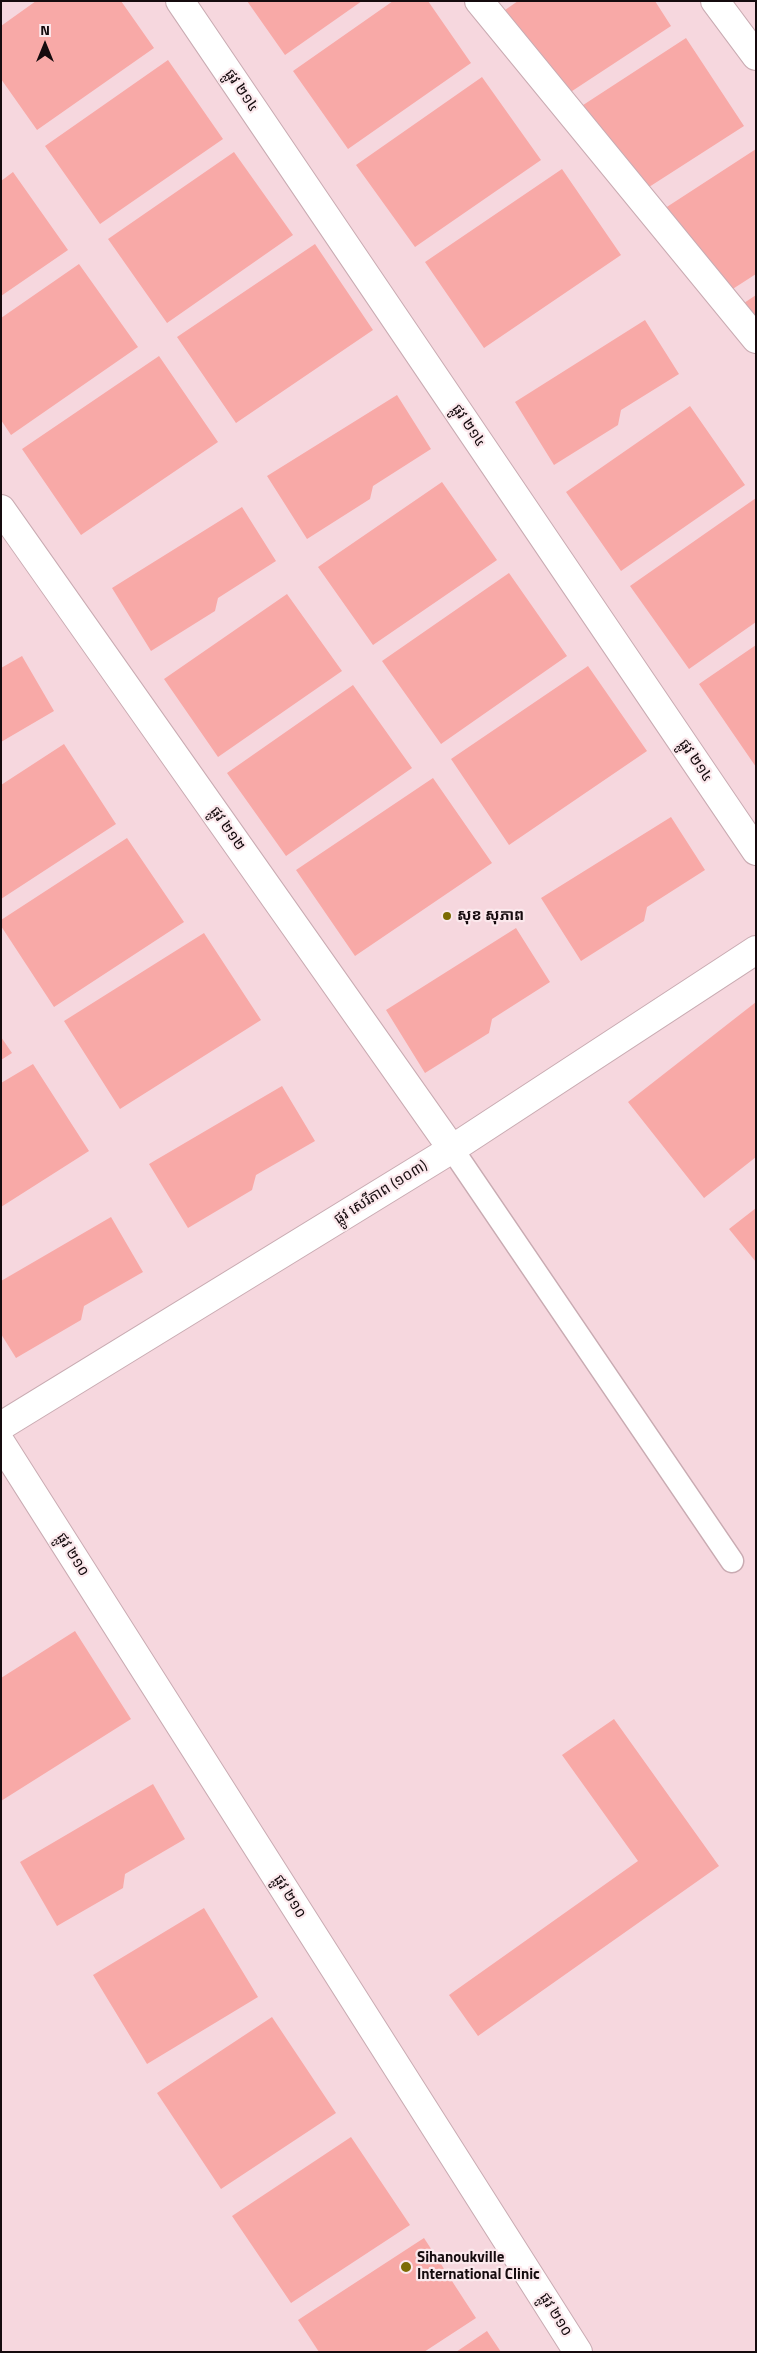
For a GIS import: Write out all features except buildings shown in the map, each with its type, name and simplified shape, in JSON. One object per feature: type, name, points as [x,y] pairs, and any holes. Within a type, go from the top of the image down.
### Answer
[{"type":"street","name":"ផ្លូវ ២១៤","points":[[180,1],[756,850]]},
{"type":"street","points":[[478,1],[756,339]]},
{"type":"street","points":[[714,1],[756,56]]},
{"type":"street","name":"ផ្លូវ ២១២","points":[[1,509],[452,1149]]},
{"type":"street","name":"ផ្លូវ សេរីភាព (១០៣)","points":[[1,1426],[452,1149],[756,950]]},
{"type":"street","name":"ផ្លូវ ២១០","points":[[1,1443],[578,2352]]},
{"type":"lane","points":[[452,1149],[732,1561]]},
{"type":"place","name":"សុខ សុភាព","points":[[447,916]]},
{"type":"place","name":"Sihanoukville International Clinic","points":[[406,2267]]}]
